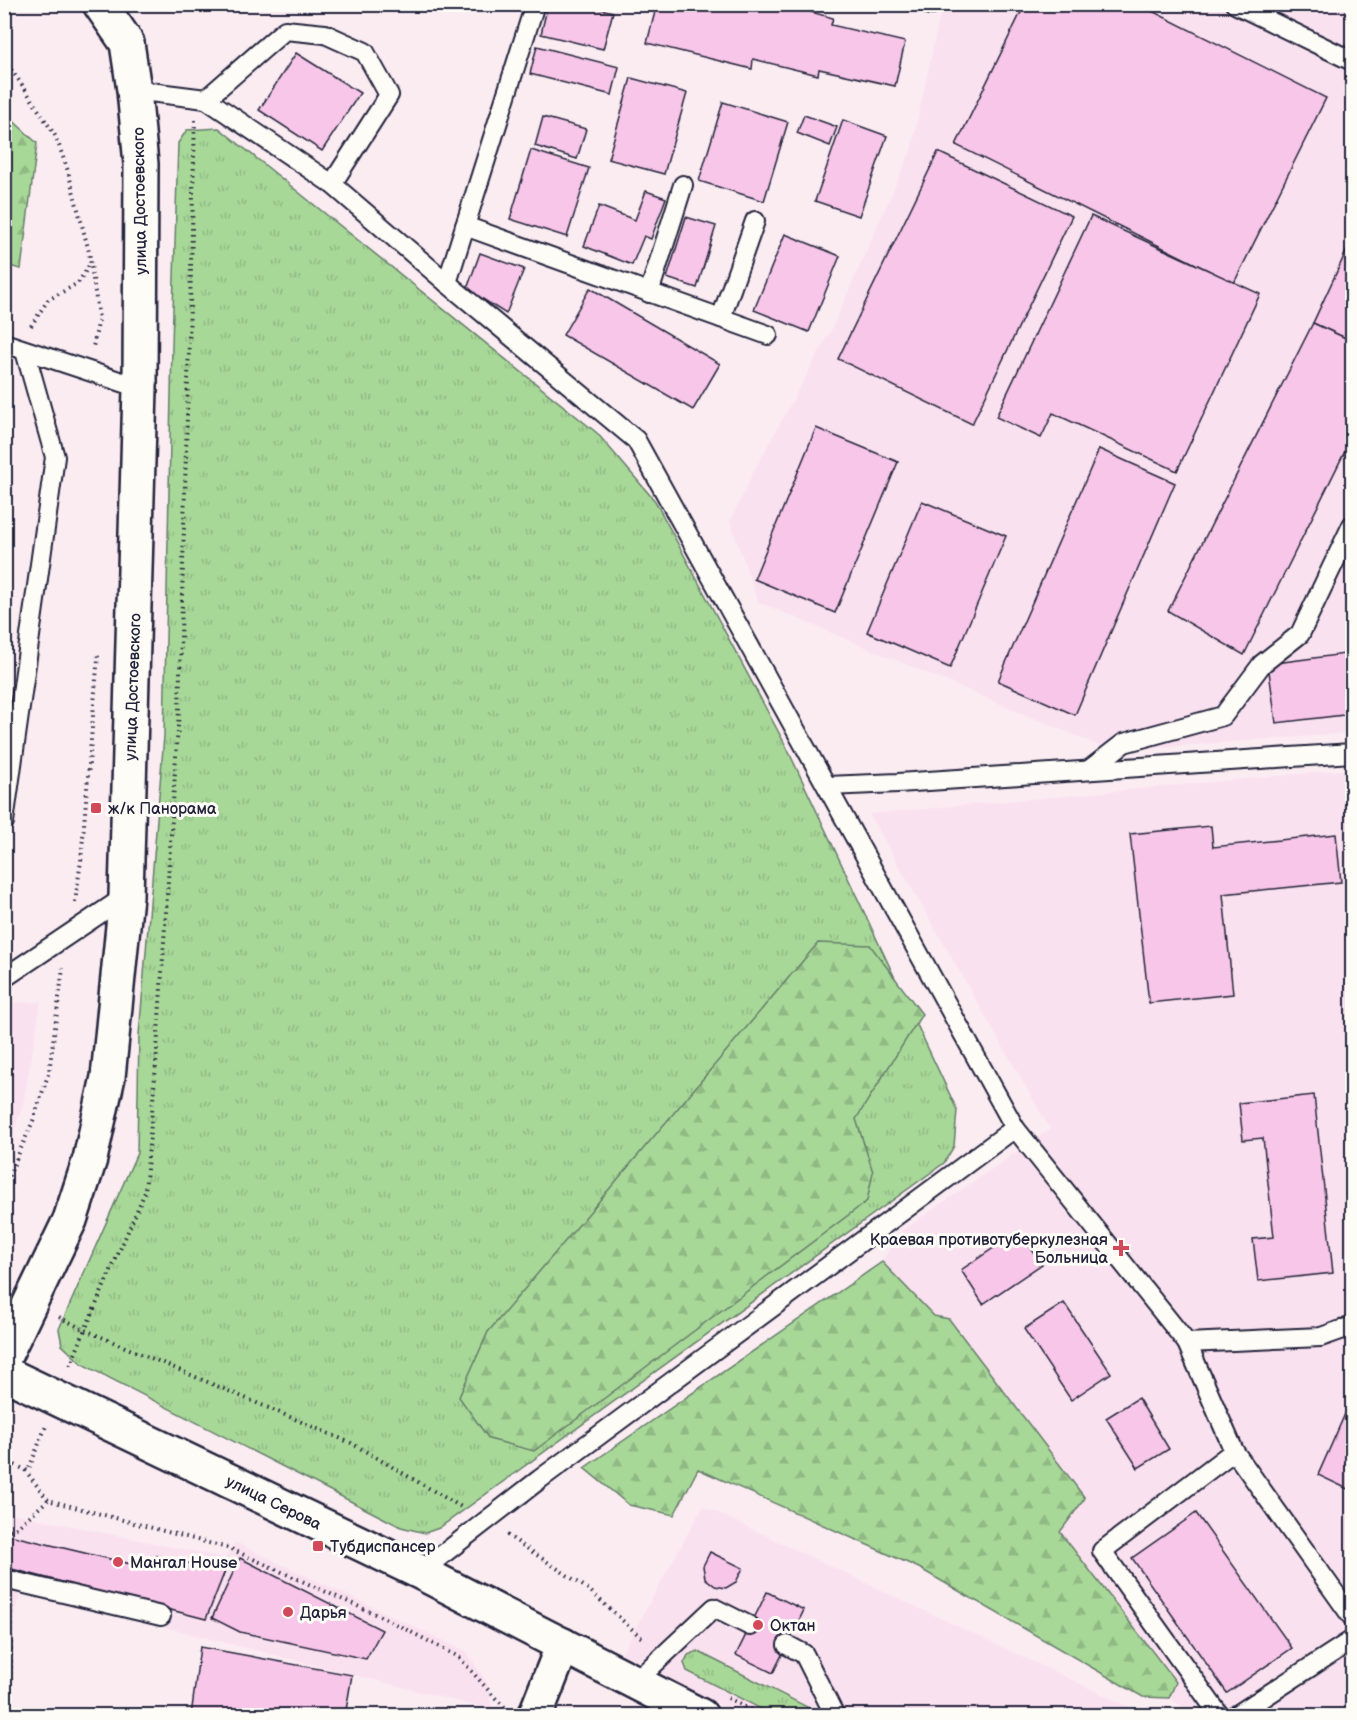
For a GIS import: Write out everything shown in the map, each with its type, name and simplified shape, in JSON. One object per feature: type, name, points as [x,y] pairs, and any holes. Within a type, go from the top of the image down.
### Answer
[{"type":"main road","name":"улица Достоевского","points":[[4,1357],[70,1220],[90,1159],[108,1077],[126,896],[140,388],[141,164],[135,90],[127,43],[106,6]]},
{"type":"main road","name":"улица Серова","points":[[4,1373],[420,1572],[635,1682],[711,1705]]},
{"type":"main road","points":[[521,1712],[563,1645]]},
{"type":"lane","points":[[447,284],[535,4]]},
{"type":"lane","points":[[1235,4],[1352,60]]},
{"type":"lane","points":[[200,98],[285,30],[324,34],[365,52],[389,95],[332,184]]},
{"type":"lane","points":[[135,90],[200,98],[332,184],[447,284],[636,440],[1015,1128],[1187,1343],[1234,1452],[1353,1617]]},
{"type":"lane","points":[[649,293],[683,185]]},
{"type":"lane","points":[[721,318],[755,221]]},
{"type":"lane","points":[[465,226],[768,335]]},
{"type":"lane","points":[[4,343],[140,388]]},
{"type":"lane","points":[[4,822],[55,457],[25,351]]},
{"type":"lane","points":[[1089,770],[1124,743],[1223,716],[1262,663],[1300,634],[1353,525]]},
{"type":"lane","points":[[827,786],[1353,753]]},
{"type":"lane","points":[[4,978],[126,896]]},
{"type":"lane","points":[[420,1572],[550,1472],[1015,1128]]},
{"type":"lane","points":[[1187,1343],[1321,1337],[1353,1326]]},
{"type":"lane","points":[[1220,1716],[1102,1551],[1234,1452]]},
{"type":"lane","points":[[8,1580],[161,1616]]},
{"type":"lane","points":[[635,1682],[714,1608],[750,1626]]},
{"type":"lane","points":[[1235,1716],[1353,1640]]},
{"type":"lane","points":[[787,1645],[804,1654],[835,1716]]},
{"type":"path","points":[[4,60],[56,137],[68,171],[90,263],[99,319],[88,371]]},
{"type":"path","points":[[200,98],[195,130],[179,710],[156,1065],[145,1192],[85,1330],[351,1443],[486,1521],[588,1589],[661,1656]]},
{"type":"path","points":[[25,351],[33,322],[48,300],[78,283],[90,263]]},
{"type":"path","points":[[4,1187],[33,1121],[49,1072],[81,861],[99,645]]},
{"type":"path","points":[[25,1470],[48,1500],[231,1548],[386,1619],[459,1657],[498,1701],[521,1712]]},
{"type":"path","points":[[4,1531],[15,1528],[48,1500]]},
{"type":"path","points":[[8,1580],[10,1716]]},
{"type":"path","points":[[711,1705],[762,1716]]},
{"type":"shaded area","points":[[942,5],[1352,5],[1352,733],[1112,751],[758,602],[730,521],[752,475],[832,328],[911,150]]},
{"type":"shaded area","name":"Краевая противотуберкулезная Больница","points":[[1352,769],[1352,1715],[1195,1715],[1169,1698],[1176,1682],[1060,1532],[934,1316],[882,1262],[897,1234],[1050,1129],[869,814]]},
{"type":"shaded area","points":[[41,1002],[23,1105],[5,1155],[5,1003]]},
{"type":"shaded area","points":[[703,1506],[1146,1715],[740,1715],[621,1655]]},
{"type":"shaded area","points":[[5,1512],[225,1558],[235,1542],[466,1651],[488,1684],[492,1710],[21,1591],[5,1645]]},
{"type":"green space","points":[[5,113],[37,143],[21,269],[5,265]]},
{"type":"green space","points":[[219,128],[597,433],[655,501],[786,746],[957,1110],[954,1146],[944,1163],[439,1528],[425,1533],[401,1527],[82,1364],[62,1345],[59,1329],[137,1153],[139,1035],[164,736],[178,143],[187,130]]},
{"type":"green space","points":[[818,943],[870,945],[922,1014],[856,1119],[873,1172],[867,1201],[534,1451],[489,1439],[459,1397],[488,1332]]},
{"type":"green space","points":[[882,1262],[934,1316],[949,1319],[1085,1498],[1060,1532],[1176,1682],[1169,1698],[1143,1697],[919,1568],[698,1469],[674,1515],[629,1505],[584,1468]]},
{"type":"green space","points":[[697,1651],[820,1715],[773,1715],[687,1671],[684,1663],[688,1655]]},
{"type":"building","points":[[548,4],[582,4],[613,12],[603,49],[541,34]]},
{"type":"building","points":[[657,4],[776,4],[788,7],[789,4],[813,4],[811,12],[833,18],[831,25],[905,42],[895,86],[819,69],[818,75],[753,59],[752,69],[647,43]]},
{"type":"building","points":[[1025,4],[1138,4],[1326,98],[1234,283],[956,145]]},
{"type":"building","points":[[537,46],[619,67],[612,95],[530,74]]},
{"type":"building","points":[[296,53],[360,93],[322,151],[259,110]]},
{"type":"building","points":[[631,78],[687,93],[664,174],[608,159]]},
{"type":"building","points":[[723,102],[788,122],[764,201],[699,181]]},
{"type":"building","points":[[804,115],[837,127],[830,146],[797,133]]},
{"type":"building","points":[[543,117],[586,129],[577,159],[535,146]]},
{"type":"building","points":[[843,120],[887,136],[859,216],[815,201]]},
{"type":"building","points":[[531,150],[589,168],[567,237],[510,219]]},
{"type":"building","points":[[938,152],[1072,216],[972,424],[838,359]]},
{"type":"building","points":[[646,191],[666,198],[651,239],[644,236],[632,265],[584,246],[599,206],[635,220]]},
{"type":"building","points":[[1091,216],[1260,294],[1177,471],[1053,413],[1041,438],[996,417]]},
{"type":"building","points":[[686,217],[716,226],[697,288],[667,278]]},
{"type":"building","points":[[785,234],[840,256],[809,332],[754,310]]},
{"type":"building","points":[[1352,239],[1352,341],[1313,323]]},
{"type":"building","points":[[480,253],[524,269],[506,314],[467,289]]},
{"type":"building","points":[[590,288],[720,364],[693,410],[563,335]]},
{"type":"building","points":[[1313,323],[1352,341],[1352,437],[1244,655],[1168,611]]},
{"type":"building","points":[[816,428],[898,462],[835,613],[754,579]]},
{"type":"building","points":[[1099,449],[1175,483],[1075,715],[998,681]]},
{"type":"building","points":[[922,501],[1006,536],[950,668],[867,632]]},
{"type":"building","points":[[1352,653],[1352,714],[1276,723],[1268,664]]},
{"type":"building","points":[[1211,826],[1213,847],[1336,834],[1341,882],[1223,894],[1233,994],[1149,1003],[1130,834]]},
{"type":"building","points":[[1314,1095],[1333,1273],[1258,1281],[1253,1239],[1274,1237],[1263,1138],[1243,1140],[1239,1103]]},
{"type":"building","points":[[1019,1231],[1042,1264],[983,1304],[961,1270]]},
{"type":"building","points":[[1064,1303],[1111,1373],[1071,1400],[1024,1329]]},
{"type":"building","points":[[1138,1398],[1169,1449],[1138,1468],[1106,1418]]},
{"type":"building","points":[[1352,1398],[1352,1491],[1318,1475]]},
{"type":"building","points":[[1196,1513],[1292,1648],[1227,1693],[1132,1558]]},
{"type":"building","points":[[9,1535],[152,1569],[156,1556],[225,1571],[206,1619],[4,1567]]},
{"type":"building","points":[[710,1552],[743,1568],[736,1582],[726,1588],[715,1586],[705,1578],[703,1566]]},
{"type":"building","points":[[240,1558],[382,1630],[366,1659],[240,1632],[212,1618]]},
{"type":"building","points":[[767,1592],[804,1610],[773,1673],[736,1655]]},
{"type":"building","points":[[200,1647],[352,1675],[345,1716],[191,1716]]},
{"type":"place","name":"ж/к Панорама","points":[[96,808]]},
{"type":"place","name":"Краевая противотуберкулезная Больница","points":[[1121,1248]]},
{"type":"place","name":"Тубдиспансер","points":[[318,1546]]},
{"type":"place","name":"Мангал House","points":[[118,1562]]},
{"type":"place","name":"Дарья","points":[[288,1612]]},
{"type":"place","name":"Октан","points":[[758,1625]]}]
